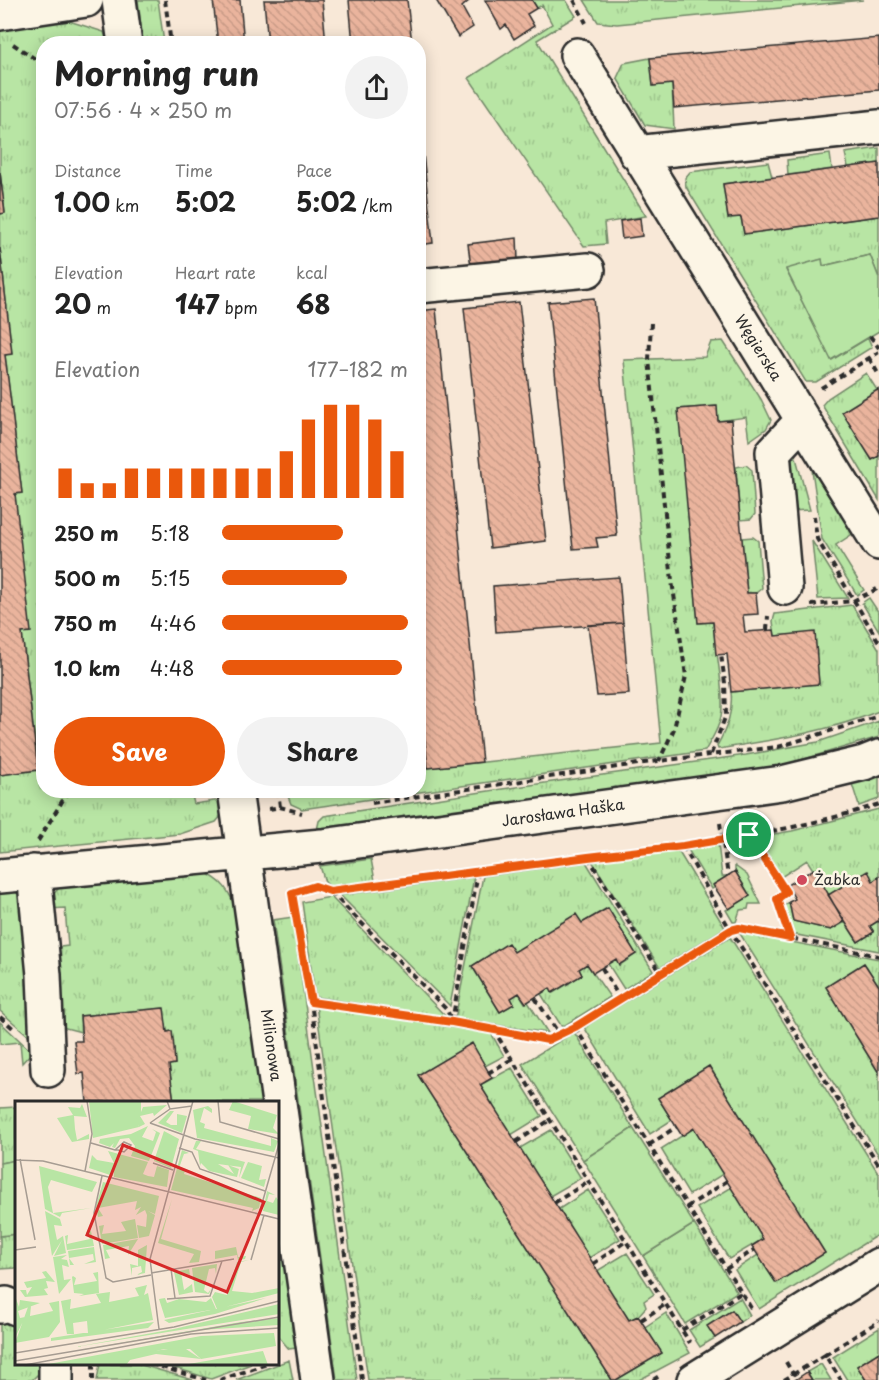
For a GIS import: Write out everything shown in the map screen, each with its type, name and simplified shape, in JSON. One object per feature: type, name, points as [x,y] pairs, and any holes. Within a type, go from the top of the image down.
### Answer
[{"type":"street","points":[[4,27],[86,0]]},
{"type":"street","points":[[119,0],[124,36]]},
{"type":"street","name":"Węgierska","points":[[577,55],[879,543]]},
{"type":"street","points":[[636,153],[879,127]]},
{"type":"street","points":[[426,284],[588,270]]},
{"type":"street","points":[[777,599],[773,452],[802,420]]},
{"type":"street","name":"Jarosława Haška","points":[[0,876],[35,858],[244,852],[322,846],[782,783],[864,763],[879,757]]},
{"type":"street","points":[[236,798],[244,852]]},
{"type":"street","name":"Milionowa","points":[[244,852],[279,1101]]},
{"type":"street","points":[[35,858],[44,975],[48,1070]]},
{"type":"street","name":"Milionowa","points":[[279,1102],[318,1380]]},
{"type":"street","points":[[694,1380],[879,1265]]},
{"type":"street","points":[[0,1306],[6,1304],[15,1308]]},
{"type":"path","points":[[165,0],[170,36]]},
{"type":"path","points":[[4,27],[36,57]]},
{"type":"path","points":[[651,323],[649,360],[672,580],[686,676],[674,729],[658,761]]},
{"type":"path","points":[[818,390],[879,350],[870,336]]},
{"type":"path","points":[[869,358],[879,375]]},
{"type":"path","points":[[767,630],[777,599]]},
{"type":"path","points":[[711,754],[726,715],[721,654]]},
{"type":"path","points":[[426,795],[658,761],[778,747],[879,716]]},
{"type":"path","points":[[35,858],[65,798]]},
{"type":"path","points":[[279,798],[280,807],[302,813],[313,812]]},
{"type":"path","points":[[368,804],[408,798]]},
{"type":"path","points":[[362,1380],[311,1002],[292,893],[315,886],[330,891],[683,846],[792,828],[879,804]]},
{"type":"path","points":[[720,821],[728,876]]},
{"type":"path","points":[[749,835],[786,892],[777,899],[790,938]]},
{"type":"path","points":[[683,846],[731,930],[879,1165]]},
{"type":"path","points":[[588,857],[660,973]]},
{"type":"path","points":[[452,1022],[478,871]]},
{"type":"path","points":[[330,891],[447,1010],[452,1022]]},
{"type":"path","points":[[311,1002],[452,1022],[548,1040],[575,1027],[731,930],[739,928],[879,956]]},
{"type":"path","points":[[602,968],[620,999]]},
{"type":"path","points":[[535,998],[559,1035]]},
{"type":"path","points":[[575,1027],[793,1374]]},
{"type":"path","points":[[493,1029],[692,1346]]},
{"type":"path","points":[[488,1073],[512,1059]]},
{"type":"path","points":[[516,1142],[550,1120]]},
{"type":"path","points":[[649,1145],[676,1127]]},
{"type":"path","points":[[554,1203],[589,1181]]},
{"type":"path","points":[[687,1207],[727,1181]]},
{"type":"path","points":[[610,1214],[615,1211]]},
{"type":"path","points":[[593,1264],[626,1241]]},
{"type":"path","points":[[726,1269],[755,1249]]},
{"type":"path","points":[[682,1330],[741,1293]]},
{"type":"path","points":[[641,1320],[666,1304]]},
{"type":"path","points":[[784,1380],[879,1321]]},
{"type":"path","points":[[825,1355],[840,1380]]},
{"type":"path","points":[[154,1365],[206,1380]]},
{"type":"path","points":[[220,1380],[264,1365]]},
{"type":"green space","points":[[138,0],[158,0],[163,36],[142,36]]},
{"type":"green space","points":[[532,0],[566,0],[576,16],[537,40],[646,216],[604,223],[606,244],[584,246],[469,78],[552,24],[542,5],[537,8]]},
{"type":"green space","points":[[584,0],[863,0],[617,24],[598,22]]},
{"type":"green space","points":[[69,21],[104,32],[105,36],[36,36],[36,753],[22,633],[15,494],[22,493],[5,355],[12,353],[0,248],[0,214],[5,213],[0,172],[0,26]]},
{"type":"green space","points":[[650,58],[653,86],[672,84],[674,129],[645,125],[617,78],[624,63]]},
{"type":"green space","points":[[879,148],[879,163],[848,167],[845,153]]},
{"type":"green space","points":[[830,154],[832,169],[788,175],[787,160]]},
{"type":"green space","points":[[768,162],[772,177],[723,184],[728,218],[741,217],[744,234],[879,216],[879,278],[870,255],[823,266],[822,260],[786,270],[832,360],[868,338],[872,347],[816,382],[806,382],[686,187],[685,178],[690,172]]},
{"type":"green space","points":[[870,255],[879,278],[879,331],[831,360],[786,269],[822,259],[823,266]]},
{"type":"green space","points":[[723,341],[761,399],[771,420],[766,429],[749,441],[746,417],[718,421],[716,406],[679,409],[698,623],[713,622],[721,686],[720,719],[705,751],[426,791],[426,768],[661,743],[624,360],[705,357],[711,342]]},
{"type":"green space","points":[[866,373],[877,390],[842,412],[872,460],[879,456],[879,500],[822,405],[828,398]]},
{"type":"green space","points":[[795,454],[810,510],[788,511],[790,455]]},
{"type":"green space","points":[[810,456],[857,531],[836,545],[864,590],[857,595],[822,539]]},
{"type":"green space","points":[[746,465],[752,470],[755,514],[751,519],[740,520],[736,467]]},
{"type":"green space","points":[[753,537],[758,541],[762,588],[756,593],[747,593],[742,538]]},
{"type":"green space","points":[[812,541],[848,598],[818,599]]},
{"type":"green space","points":[[869,598],[879,613],[879,631],[862,603]]},
{"type":"green space","points":[[852,605],[879,649],[879,711],[820,730],[718,749],[717,746],[730,713],[731,692],[819,683],[814,633],[775,636],[773,621],[775,614]]},
{"type":"green space","points":[[879,721],[879,737],[777,767],[317,830],[319,821],[324,816],[746,755],[818,742]]},
{"type":"green space","points":[[36,770],[36,798],[193,798],[194,804],[221,800],[222,815],[216,822],[180,834],[0,852],[0,775]]},
{"type":"green space","points":[[879,775],[879,799],[859,806],[852,784]]},
{"type":"green space","points":[[289,798],[378,798],[302,809],[291,804]]},
{"type":"green space","points":[[879,809],[879,877],[873,881],[867,871],[829,895],[807,860],[781,877],[756,837],[792,831]]},
{"type":"green space","points":[[718,844],[722,876],[728,876],[714,884],[715,887],[712,889],[687,848]]},
{"type":"green space","points":[[677,849],[725,928],[660,968],[592,861]]},
{"type":"green space","points":[[371,859],[375,881],[330,887],[325,882],[320,866]]},
{"type":"green space","points":[[586,862],[653,971],[624,989],[608,964],[616,959],[620,965],[636,954],[607,908],[582,923],[514,952],[508,944],[472,966],[500,1012],[514,1004],[511,998],[519,993],[525,1003],[528,1002],[548,1033],[455,1019],[483,876]]},
{"type":"green space","points":[[735,866],[747,875],[761,904],[749,904],[748,909],[740,910],[736,922],[733,922],[726,910],[750,896],[735,871]]},
{"type":"green space","points":[[201,871],[220,882],[237,912],[262,1101],[174,1101],[169,1065],[175,1064],[172,1032],[167,1032],[163,1008],[80,1016],[81,1032],[58,1026],[53,948],[68,946],[65,908],[49,909],[52,896],[66,883]]},
{"type":"green space","points":[[474,877],[450,1006],[340,895]]},
{"type":"green space","points":[[11,889],[24,897],[37,1043],[0,1011],[0,891]]},
{"type":"green space","points":[[331,897],[447,1018],[315,997],[302,902]]},
{"type":"green space","points":[[789,902],[793,921],[831,930],[845,922],[858,942],[873,932],[870,926],[878,921],[879,951],[792,934],[783,907]]},
{"type":"green space","points":[[293,917],[357,1380],[337,1380],[273,920]]},
{"type":"green space","points":[[739,932],[879,959],[879,986],[864,963],[826,987],[879,1073],[879,1156]]},
{"type":"green space","points":[[730,937],[879,1174],[879,1234],[759,1309],[735,1270],[758,1255],[776,1283],[825,1253],[709,1066],[658,1098],[672,1120],[650,1134],[584,1027]]},
{"type":"green space","points":[[587,964],[610,997],[562,1027],[541,994],[550,988],[553,993],[582,975],[579,969]]},
{"type":"green space","points":[[316,1005],[491,1033],[504,1056],[485,1066],[472,1044],[418,1075],[612,1380],[368,1380]]},
{"type":"green space","points":[[0,1022],[32,1052],[22,1063],[20,1042],[0,1044]]},
{"type":"green space","points":[[574,1032],[633,1128],[583,1160],[522,1064]]},
{"type":"green space","points":[[512,1068],[542,1116],[511,1135],[480,1085]]},
{"type":"green space","points":[[15,1107],[15,1160],[0,1163],[0,1108]]},
{"type":"green space","points":[[633,1128],[694,1224],[643,1256],[583,1160]]},
{"type":"green space","points":[[694,1128],[723,1174],[689,1195],[661,1149]]},
{"type":"green space","points":[[551,1130],[581,1178],[550,1196],[520,1148]]},
{"type":"green space","points":[[15,1160],[15,1234],[0,1236],[0,1163]]},
{"type":"green space","points":[[732,1187],[763,1239],[729,1259],[697,1208]]},
{"type":"green space","points":[[588,1190],[620,1239],[589,1258],[559,1209]]},
{"type":"green space","points":[[279,1221],[296,1348],[289,1349],[279,1337]]},
{"type":"green space","points":[[694,1224],[737,1292],[685,1324],[643,1256]]},
{"type":"green space","points":[[15,1234],[15,1268],[0,1269],[0,1236]]},
{"type":"green space","points":[[627,1253],[654,1294],[644,1301],[646,1307],[638,1316],[629,1320],[597,1271]]},
{"type":"green space","points":[[740,1298],[750,1315],[740,1322],[732,1310],[708,1326],[715,1338],[700,1347],[689,1330]]},
{"type":"green space","points":[[666,1313],[690,1353],[639,1380],[616,1380],[662,1353],[645,1327]]},
{"type":"green space","points":[[0,1318],[15,1319],[15,1365],[41,1365],[38,1374],[32,1380],[0,1380]]},
{"type":"green space","points":[[879,1328],[879,1352],[857,1366],[866,1380],[847,1380],[833,1357]]},
{"type":"green space","points":[[289,1360],[293,1380],[236,1380],[279,1365]]},
{"type":"green space","points":[[821,1364],[831,1380],[812,1380],[807,1372]]},
{"type":"green space","points":[[100,1365],[141,1365],[193,1380],[97,1380]]},
{"type":"green space","points":[[165,1365],[248,1365],[211,1379]]},
{"type":"building","points":[[213,0],[240,0],[243,36],[217,36]]},
{"type":"building","points":[[264,0],[322,0],[325,36],[267,36]]},
{"type":"building","points":[[349,0],[407,0],[411,36],[352,36]]},
{"type":"building","points":[[436,0],[470,0],[462,7],[473,27],[458,37]]},
{"type":"building","points":[[485,0],[532,0],[537,8],[527,14],[534,26],[514,39],[506,25],[501,29]]},
{"type":"building","points":[[879,38],[879,90],[674,108],[672,84],[653,86],[650,58]]},
{"type":"building","points":[[879,163],[879,216],[744,234],[741,217],[728,218],[723,184]]},
{"type":"building","points":[[0,172],[5,213],[0,214]]},
{"type":"building","points":[[426,180],[433,243],[426,244]]},
{"type":"building","points":[[640,218],[642,236],[622,239],[620,221]]},
{"type":"building","points":[[517,238],[518,260],[471,267],[468,244]]},
{"type":"building","points":[[0,248],[12,354],[5,355],[22,493],[15,494],[31,632],[22,633],[36,770],[0,775]]},
{"type":"building","points":[[594,298],[617,536],[596,538],[598,547],[573,549],[548,302]]},
{"type":"building","points":[[519,302],[546,541],[490,548],[464,308]]},
{"type":"building","points":[[436,309],[482,762],[428,768],[426,750],[426,310]]},
{"type":"building","points":[[879,389],[879,456],[872,460],[842,412]]},
{"type":"building","points":[[717,406],[718,421],[731,420],[747,593],[756,593],[758,614],[743,615],[745,632],[774,630],[775,636],[815,632],[819,684],[731,692],[727,654],[716,655],[713,622],[698,623],[678,409]]},
{"type":"building","points":[[619,577],[623,623],[496,632],[493,586]]},
{"type":"building","points":[[623,623],[629,694],[597,696],[588,625]]},
{"type":"building","points":[[814,869],[844,922],[831,930],[793,921],[789,902],[795,899],[787,885]]},
{"type":"building","points":[[735,871],[750,896],[729,909],[713,885]]},
{"type":"building","points":[[868,871],[873,881],[879,877],[879,922],[870,926],[874,932],[858,942],[828,895]]},
{"type":"building","points":[[608,908],[636,954],[619,965],[616,959],[593,973],[587,964],[579,969],[582,975],[552,993],[550,988],[526,1003],[519,993],[511,998],[514,1004],[500,1012],[472,966],[508,943],[514,952],[576,914],[582,923]]},
{"type":"building","points":[[864,963],[879,986],[879,1073],[826,987]]},
{"type":"building","points":[[164,1008],[167,1032],[172,1031],[174,1048],[175,1064],[169,1065],[174,1101],[87,1101],[84,1073],[78,1074],[74,1041],[82,1041],[80,1016]]},
{"type":"building","points":[[472,1043],[492,1078],[480,1085],[629,1320],[638,1316],[662,1353],[616,1380],[612,1380],[418,1075]]},
{"type":"building","points":[[709,1066],[825,1253],[776,1283],[752,1246],[763,1239],[694,1128],[682,1136],[658,1098]]},
{"type":"building","points":[[732,1310],[740,1322],[715,1338],[707,1326]]},
{"type":"building","points":[[879,1352],[879,1380],[866,1380],[857,1366]]},
{"type":"building","points":[[807,1372],[812,1380],[795,1380]]},
{"type":"place","name":"Żabka","points":[[802,880]]},
{"type":"route","points":[[749,835],[786,892],[777,899],[790,938],[739,928],[731,930],[575,1027],[548,1040],[452,1022],[311,1002],[292,893],[315,886],[330,891],[683,846],[749,835]]}]
